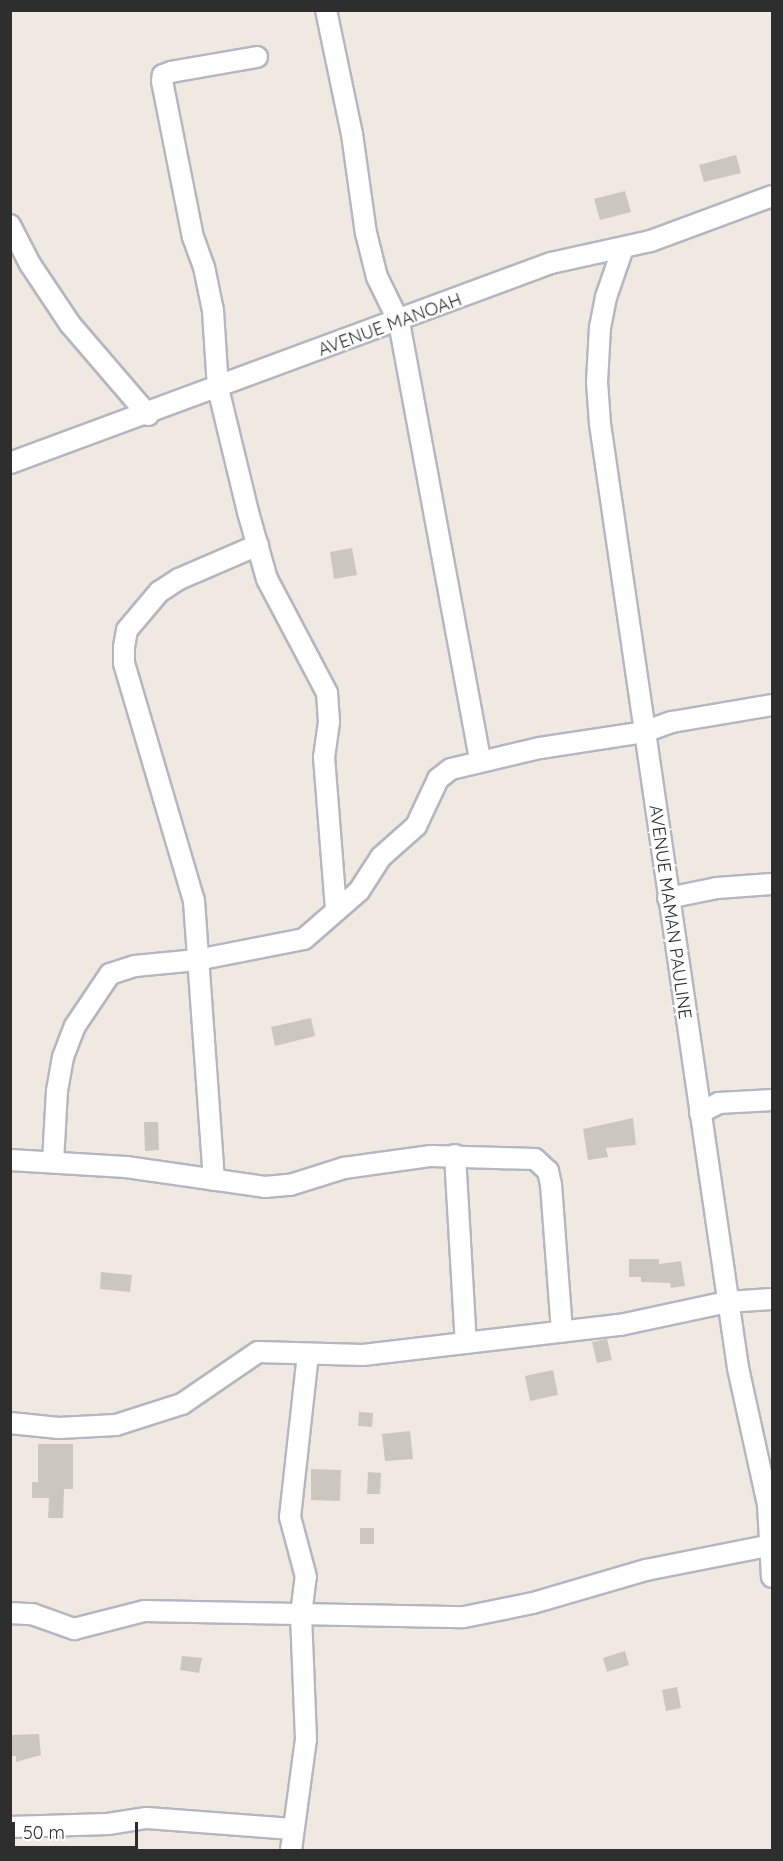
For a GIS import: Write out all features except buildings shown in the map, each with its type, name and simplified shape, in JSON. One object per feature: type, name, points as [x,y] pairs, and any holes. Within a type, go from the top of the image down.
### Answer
[{"type":"street","points":[[326,10],[352,134],[366,233],[377,277],[399,322],[480,760]]},
{"type":"street","points":[[257,57],[171,72],[162,77],[193,237],[204,267],[213,310],[218,388],[267,579],[327,693],[329,722],[324,757],[336,909]]},
{"type":"street","name":"AVENUE MANOAH","points":[[10,463],[148,415],[551,263],[623,248],[772,196]]},
{"type":"street","points":[[10,225],[30,264],[70,324],[148,415]]},
{"type":"street","name":"AVENUE MAMAN PAULINE","points":[[623,248],[606,297],[597,382],[644,732],[727,1302],[738,1368],[763,1479],[772,1545],[772,1577]]},
{"type":"street","points":[[214,1180],[190,877],[124,663],[127,630],[159,592],[178,579],[258,545]]},
{"type":"street","points":[[53,1162],[57,1091],[63,1057],[96,992],[110,974],[121,970],[197,960],[304,939],[317,932],[336,909],[359,891],[381,857],[416,826],[442,773],[480,760],[644,732],[672,722],[772,705]]},
{"type":"street","points":[[668,898],[717,888],[772,885]]},
{"type":"street","points":[[700,1113],[719,1103],[772,1100]]},
{"type":"street","points":[[10,1160],[126,1167],[280,1187],[344,1168],[455,1155],[519,1157],[536,1160],[548,1171],[562,1332]]},
{"type":"street","points":[[455,1155],[466,1343]]},
{"type":"street","points":[[10,1423],[59,1428],[116,1425],[182,1404],[258,1352],[363,1355],[562,1332],[620,1324],[727,1302],[772,1299]]},
{"type":"street","points":[[291,1851],[303,1782],[306,1739],[301,1616],[306,1577],[290,1517],[308,1355]]},
{"type":"street","points":[[10,1613],[32,1614],[74,1629],[144,1611],[301,1616],[464,1617],[533,1603],[646,1570],[772,1545]]},
{"type":"street","points":[[10,1827],[108,1824],[147,1818],[293,1829]]}]
